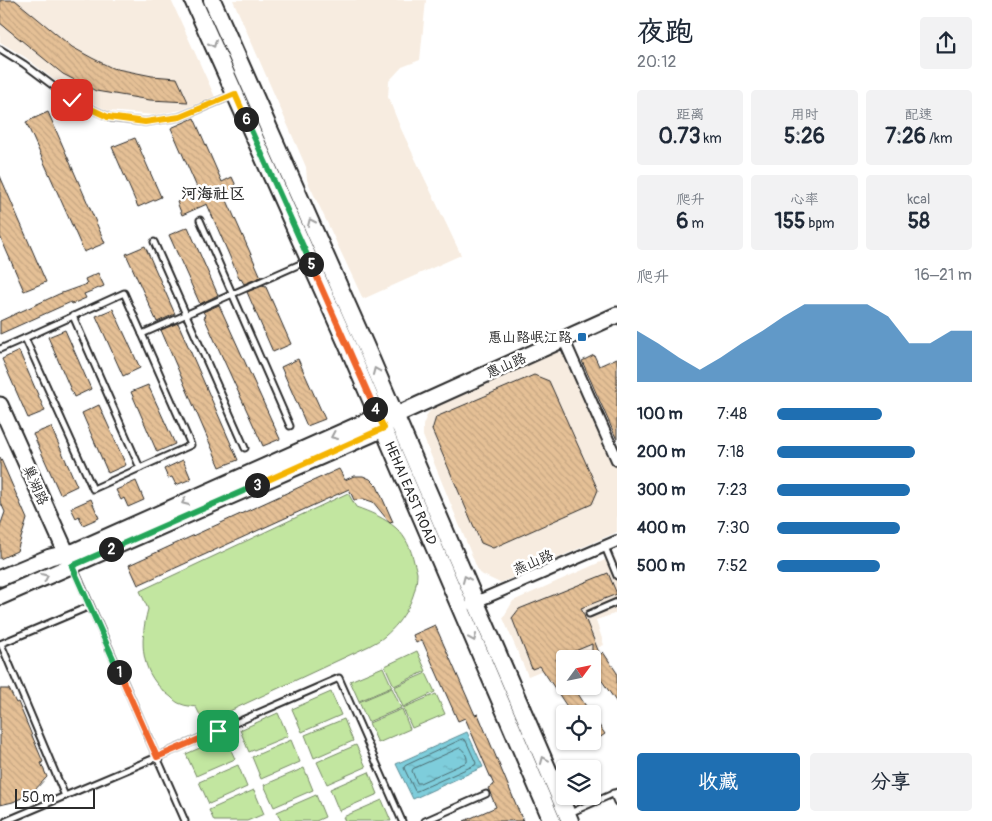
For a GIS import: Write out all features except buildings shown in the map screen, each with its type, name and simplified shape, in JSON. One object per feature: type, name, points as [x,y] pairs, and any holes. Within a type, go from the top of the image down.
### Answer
[{"type":"main road","name":"HEHAI EAST ROAD","points":[[193,0],[381,422],[461,608],[563,819]]},
{"type":"main road","name":"HEHAI EAST ROAD","points":[[212,0],[396,415],[476,602],[563,819]]},
{"type":"street","name":"惠山路","points":[[0,597],[70,559],[75,551],[381,422],[617,316]]},
{"type":"street","points":[[564,340],[617,460]]},
{"type":"street","name":"巢湖路","points":[[0,406],[70,559]]},
{"type":"street","name":"燕山路","points":[[461,608],[617,541]]},
{"type":"street","name":"惠山路","points":[[0,578],[50,557],[70,559]]},
{"type":"lane","points":[[0,49],[24,64],[72,100],[110,118],[145,122],[180,117],[235,94]]},
{"type":"lane","points":[[200,220],[290,426]]},
{"type":"lane","points":[[154,242],[245,448]]},
{"type":"lane","points":[[142,334],[309,260]]},
{"type":"lane","points":[[0,349],[124,293],[191,445],[93,489],[25,338]]},
{"type":"lane","points":[[73,316],[140,468]]},
{"type":"lane","points":[[605,546],[617,576]]},
{"type":"lane","points":[[70,559],[185,821]]},
{"type":"lane","points":[[589,614],[617,602]]},
{"type":"lane","points":[[65,796],[0,644],[90,606]]},
{"type":"lane","points":[[6,821],[339,678],[402,821]]},
{"type":"lane","points":[[563,819],[615,793],[617,802]]},
{"type":"lane","points":[[425,821],[486,794]]},
{"type":"shaded area","points":[[0,0],[171,0],[215,97],[182,110],[155,115],[108,111],[67,90],[25,57],[0,42]]},
{"type":"shaded area","points":[[233,0],[426,0],[420,60],[402,67],[389,81],[388,97],[401,129],[461,255],[363,299],[307,180],[306,167]]},
{"type":"shaded area","points":[[555,350],[569,356],[617,466],[617,532],[500,583],[479,573],[423,436],[423,425],[428,413],[440,402]]},
{"type":"shaded area","points":[[614,556],[617,563],[617,613],[596,620],[604,645],[592,650],[556,650],[556,665],[528,676],[503,618],[513,601]]},
{"type":"green space","points":[[348,493],[356,507],[392,524],[403,535],[410,548],[417,573],[415,591],[403,616],[392,630],[369,646],[204,723],[196,707],[180,704],[153,679],[144,658],[143,634],[148,609],[140,591]]},
{"type":"green space","points":[[417,651],[426,671],[394,686],[385,666]]},
{"type":"green space","points":[[383,667],[392,687],[359,701],[350,681]]},
{"type":"green space","points":[[426,673],[435,692],[403,707],[394,687]]},
{"type":"green space","points":[[392,688],[401,708],[368,722],[359,702]]},
{"type":"green space","points":[[331,692],[341,715],[302,732],[292,709]]},
{"type":"green space","points":[[436,694],[445,714],[412,728],[403,708]]},
{"type":"green space","points":[[402,709],[410,729],[378,743],[369,723]]},
{"type":"green space","points":[[278,713],[288,736],[249,752],[240,730]]},
{"type":"green space","points":[[344,719],[353,741],[314,758],[305,735]]},
{"type":"green space","points":[[225,737],[235,759],[196,776],[186,754]]},
{"type":"green space","points":[[291,740],[300,762],[261,779],[252,757]]},
{"type":"green space","points":[[356,745],[366,767],[327,784],[317,762]]},
{"type":"green space","points":[[238,765],[247,787],[209,804],[199,782]]},
{"type":"green space","points":[[304,768],[313,790],[274,807],[264,785]]},
{"type":"green space","points":[[369,772],[378,794],[339,811],[330,789]]},
{"type":"green space","points":[[254,790],[264,814],[247,821],[214,821],[209,810]]},
{"type":"green space","points":[[316,795],[325,817],[316,821],[281,821],[277,812]]},
{"type":"green space","points":[[382,800],[391,821],[345,821],[343,817]]},
{"type":"water","points":[[467,732],[483,767],[413,799],[396,764]]},
{"type":"place","name":"惠山路岷江路","points":[[582,337]]},
{"type":"district","name":"河海社区","points":[[213,193]]},
{"type":"route","points":[[72,100],[110,118],[145,122],[180,117],[235,94],[384,428],[72,566],[157,757],[218,731]]}]
